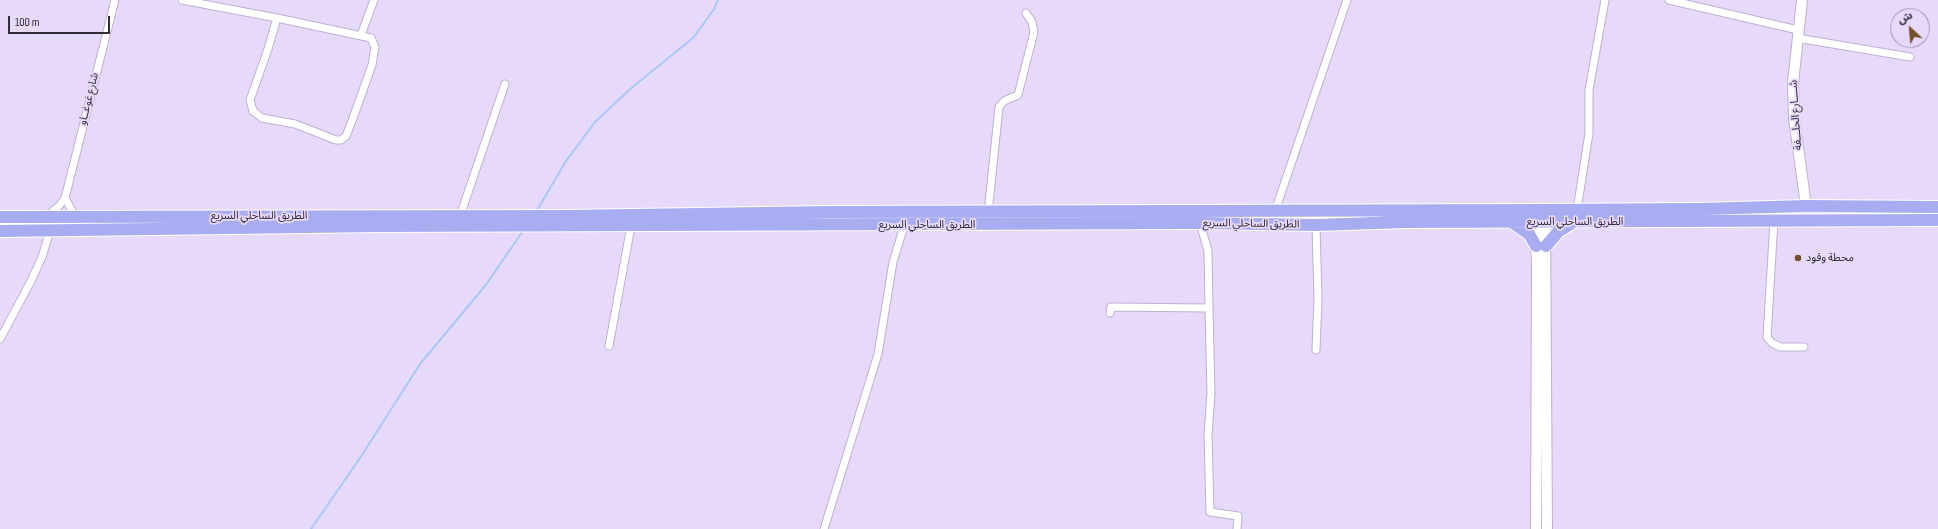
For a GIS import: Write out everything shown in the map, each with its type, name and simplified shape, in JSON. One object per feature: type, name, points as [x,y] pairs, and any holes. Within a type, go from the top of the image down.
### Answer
[{"type":"highway","name":"الطريق الساحلي السريع","points":[[565,221],[631,226],[904,226],[1200,223],[1316,225],[1405,222],[1513,223],[1540,216],[1577,210],[1806,206],[1938,206]]},
{"type":"highway","name":"الطريق الساحلي السريع","points":[[565,221],[831,212],[988,213],[1275,211],[1540,216],[1574,222],[1938,220]]},
{"type":"highway","name":"الطريق الساحلي السريع","points":[[0,217],[460,216],[518,221]]},
{"type":"highway","name":"الطريق الساحلي السريع","points":[[0,231],[518,221]]},
{"type":"highway","points":[[518,221],[565,221]]},
{"type":"highway","points":[[1513,223],[1529,234],[1541,246],[1558,232],[1574,222]]},
{"type":"street","name":"شارع غوغــاو","points":[[64,198],[115,0]]},
{"type":"street","points":[[182,0],[277,18],[371,38],[375,47],[372,65],[346,136],[341,140],[336,140],[295,124],[262,118],[253,110],[250,100],[277,18]]},
{"type":"street","points":[[361,35],[374,0]]},
{"type":"street","points":[[1275,211],[1300,142],[1347,0]]},
{"type":"street","points":[[1577,210],[1589,133],[1589,90],[1605,0]]},
{"type":"street","points":[[1669,0],[1798,34],[1910,57]]},
{"type":"street","name":"شــــارع الحلـــفة","points":[[1802,0],[1793,83],[1794,118],[1806,206]]},
{"type":"street","points":[[988,213],[999,107],[1004,101],[1018,95],[1034,32],[1032,22],[1026,13]]},
{"type":"street","points":[[460,216],[505,84]]},
{"type":"street","points":[[47,217],[59,206],[64,198],[75,216]]},
{"type":"street","points":[[1536,529],[1541,479],[1540,216]]},
{"type":"street","points":[[1774,221],[1767,337],[1772,343],[1780,347],[1804,347]]},
{"type":"street","points":[[1200,223],[1208,251],[1211,393],[1208,435],[1210,512],[1238,516],[1236,529]]},
{"type":"street","points":[[1316,225],[1318,299],[1316,350]]},
{"type":"street","points":[[609,346],[631,226]]},
{"type":"street","points":[[824,529],[878,354],[894,262],[904,226]]},
{"type":"street","points":[[0,339],[31,281],[42,257],[50,231]]},
{"type":"street","points":[[1110,313],[1111,307],[1209,308]]},
{"type":"street","points":[[1541,479],[1547,529]]},
{"type":"waterway","points":[[536,212],[566,161],[595,122],[629,90],[694,37],[714,9],[718,0]]},
{"type":"waterway","points":[[311,529],[362,455],[420,364],[485,286],[523,231]]},
{"type":"place","name":"محطة وقود","points":[[1798,258]]}]
